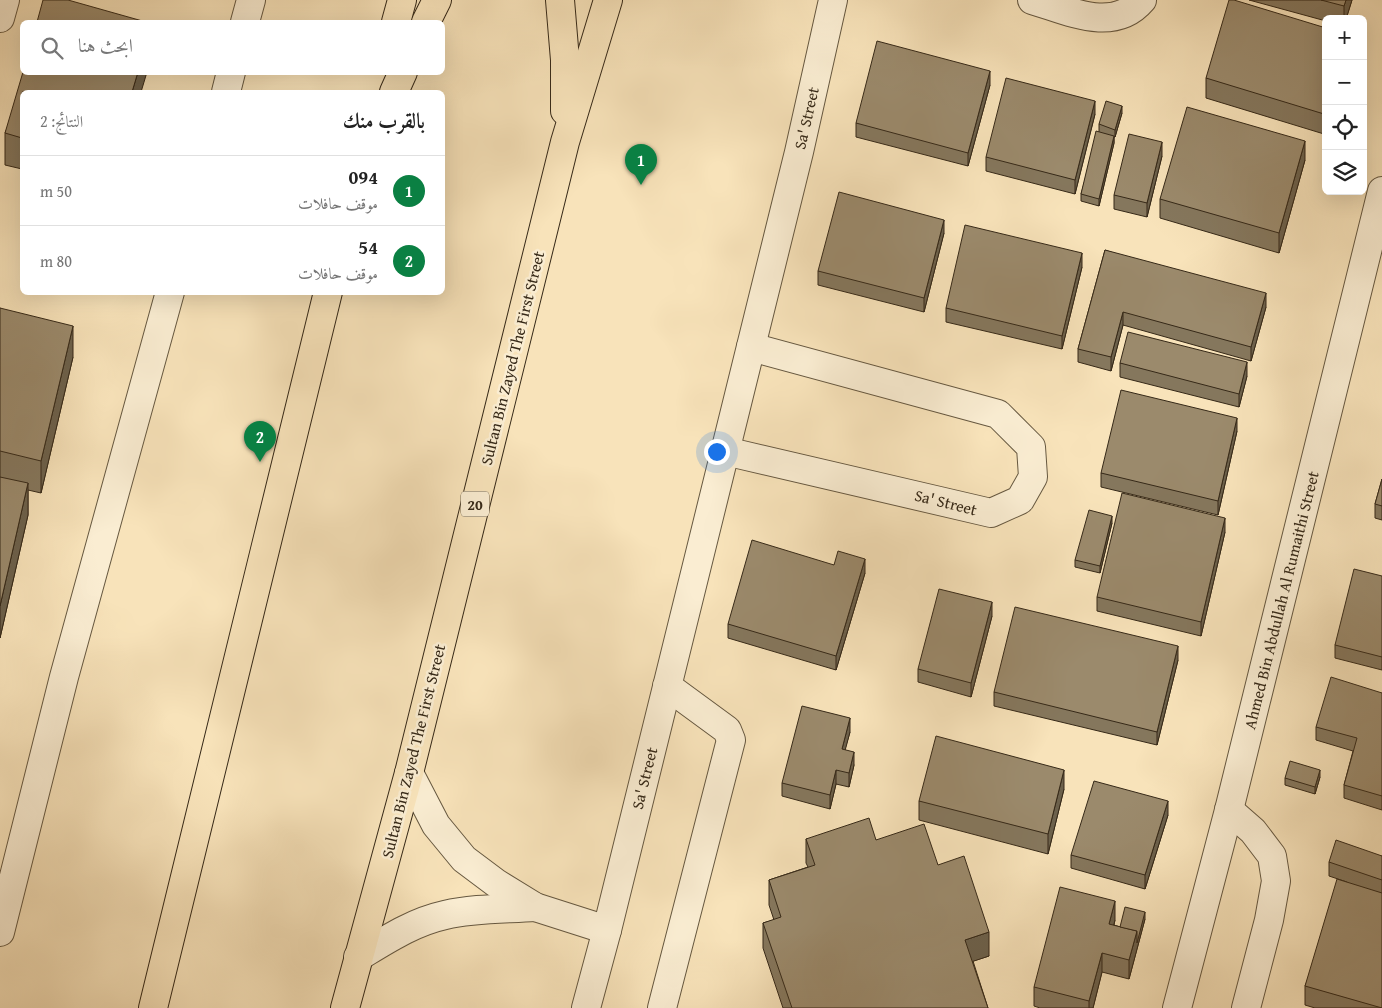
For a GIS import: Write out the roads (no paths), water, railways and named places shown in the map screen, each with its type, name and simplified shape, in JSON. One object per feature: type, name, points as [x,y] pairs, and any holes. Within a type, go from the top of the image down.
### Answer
[{"type":"main road","points":[[397,20],[402,0]]},
{"type":"main road","points":[[427,20],[438,0]]},
{"type":"main road","points":[[560,0],[566,60],[565,142]]},
{"type":"main road","name":"Sultan Bin Zayed The First Street","points":[[345,1008],[408,773],[565,142],[608,0]]},
{"type":"main road","points":[[378,90],[382,75]]},
{"type":"main road","points":[[395,90],[402,75]]},
{"type":"main road","points":[[152,1008],[327,295]]},
{"type":"street","points":[[0,18],[5,0]]},
{"type":"street","points":[[246,20],[252,0]]},
{"type":"street","points":[[1032,0],[1093,18],[1108,18],[1123,14],[1142,0]]},
{"type":"street","name":"Sa' Street","points":[[586,1008],[751,347],[834,2]]},
{"type":"street","points":[[226,90],[230,75]]},
{"type":"street","name":"Ahmed Bin Abdullah Al Rumaithi Street","points":[[1177,1008],[1229,810],[1382,191]]},
{"type":"street","points":[[0,932],[64,677],[169,295]]},
{"type":"street","name":"Sa' Street","points":[[725,451],[991,513],[1020,500],[1033,477],[1032,447],[998,414],[751,347]]},
{"type":"street","points":[[662,1008],[731,740],[726,730],[667,686]]},
{"type":"street","points":[[408,773],[436,825],[464,859],[496,883],[535,908],[607,930]]},
{"type":"street","points":[[1229,810],[1253,831],[1272,856],[1276,882],[1269,920],[1246,1008]]},
{"type":"street","points":[[358,957],[399,932],[445,915],[488,910],[535,908]]},
{"type":"place","name":"094","points":[[641,185]]},
{"type":"place","name":"54","points":[[260,462]]}]
